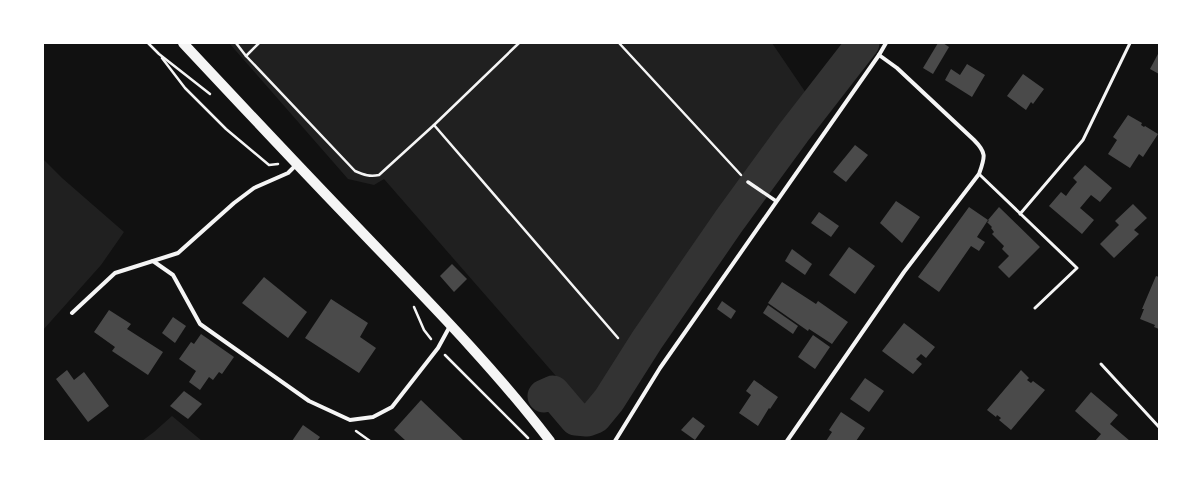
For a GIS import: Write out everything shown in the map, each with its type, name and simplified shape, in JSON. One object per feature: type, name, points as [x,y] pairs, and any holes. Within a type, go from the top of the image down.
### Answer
[{"type":"main road","points":[[183,43],[451,324],[522,405],[550,441]]},
{"type":"street","points":[[615,441],[660,368],[886,43]]},
{"type":"street","points":[[787,441],[904,272],[979,174],[984,160],[982,148],[897,68],[879,55]]},
{"type":"street","points":[[72,313],[115,273],[178,253],[234,203],[254,188],[288,173],[297,164]]},
{"type":"street","points":[[748,182],[776,201]]},
{"type":"street","points":[[153,261],[173,275],[200,324],[309,401],[350,420],[373,417],[392,407],[438,348],[451,324]]},
{"type":"lane","points":[[1020,214],[1083,140],[1130,43]]},
{"type":"lane","points":[[979,174],[1077,268],[1035,308]]},
{"type":"lane","points":[[1101,364],[1159,427]]},
{"type":"path","points":[[148,43],[159,54],[213,97]]},
{"type":"path","points":[[236,43],[246,56],[355,171],[363,175],[372,176],[379,174],[434,124],[518,43]]},
{"type":"path","points":[[246,56],[260,43]]},
{"type":"path","points":[[619,43],[748,182]]},
{"type":"path","points":[[159,54],[185,88],[226,129],[269,165],[279,164],[274,159]]},
{"type":"path","points":[[434,124],[618,338]]},
{"type":"path","points":[[412,305],[424,330],[438,348],[531,441]]},
{"type":"shaded area","points":[[229,43],[772,43],[808,96],[593,403],[583,407],[384,179],[374,185],[348,179]]},
{"type":"shaded area","points":[[43,159],[62,178],[124,232],[101,265],[43,330]]},
{"type":"shaded area","points":[[172,416],[202,441],[142,441],[154,432]]},
{"type":"building","points":[[938,43],[943,43],[949,47],[933,74],[923,68]]},
{"type":"building","points":[[1159,52],[1159,74],[1150,69]]},
{"type":"building","points":[[967,64],[985,75],[972,97],[945,80],[951,69],[960,75]]},
{"type":"building","points":[[1023,74],[1044,89],[1033,104],[1031,102],[1026,110],[1007,96]]},
{"type":"building","points":[[1128,115],[1142,123],[1141,125],[1144,127],[1145,126],[1158,134],[1143,157],[1139,154],[1130,168],[1108,154],[1117,140],[1113,137]]},
{"type":"building","points":[[855,145],[868,155],[846,182],[833,172]]},
{"type":"building","points":[[1085,165],[1112,188],[1100,202],[1091,195],[1080,208],[1094,220],[1082,234],[1049,206],[1061,192],[1066,196],[1077,182],[1073,178]]},
{"type":"building","points":[[896,201],[920,217],[902,243],[880,223]]},
{"type":"building","points":[[1133,204],[1147,218],[1134,230],[1139,234],[1114,258],[1100,244],[1119,225],[1115,221]]},
{"type":"building","points":[[969,207],[988,220],[977,237],[985,242],[979,251],[971,246],[939,292],[918,277]]},
{"type":"building","points":[[999,207],[1040,247],[1009,278],[998,267],[1009,256],[1002,249],[1004,246],[992,234],[994,232],[991,228],[992,227],[987,222]]},
{"type":"building","points":[[819,212],[839,226],[831,237],[811,223]]},
{"type":"building","points":[[849,247],[875,266],[855,294],[829,275]]},
{"type":"building","points":[[792,249],[812,264],[805,275],[785,261]]},
{"type":"building","points":[[452,264],[467,279],[454,292],[440,276]]},
{"type":"building","points":[[1156,276],[1159,277],[1159,329],[1154,327],[1155,325],[1140,319],[1144,309],[1142,309]]},
{"type":"building","points":[[264,277],[307,312],[288,338],[242,303]]},
{"type":"building","points":[[782,282],[816,304],[818,301],[848,322],[832,344],[809,329],[808,331],[768,303]]},
{"type":"building","points":[[331,299],[368,323],[360,337],[376,348],[359,373],[305,338]]},
{"type":"building","points":[[722,301],[736,311],[731,319],[717,309]]},
{"type":"building","points":[[768,305],[798,326],[793,334],[763,313]]},
{"type":"building","points":[[109,310],[131,324],[127,329],[163,352],[148,375],[112,351],[115,347],[94,332]]},
{"type":"building","points":[[173,317],[186,326],[175,343],[162,333]]},
{"type":"building","points":[[904,323],[935,347],[926,358],[921,354],[916,359],[922,364],[913,374],[882,351]]},
{"type":"building","points":[[201,334],[234,357],[222,374],[219,372],[213,380],[209,377],[200,390],[189,382],[196,371],[179,359],[191,342],[194,344]]},
{"type":"building","points":[[813,335],[830,347],[815,369],[798,357]]},
{"type":"building","points":[[67,370],[74,380],[84,372],[109,406],[88,422],[56,379]]},
{"type":"building","points":[[1021,370],[1029,378],[1027,380],[1031,383],[1033,381],[1045,390],[1011,430],[999,420],[1001,418],[997,415],[996,417],[987,410]]},
{"type":"building","points":[[865,378],[884,391],[869,412],[850,399]]},
{"type":"building","points":[[754,380],[778,397],[758,426],[739,413],[751,395],[746,391]]},
{"type":"building","points":[[184,391],[202,404],[188,419],[170,406]]},
{"type":"building","points":[[1091,392],[1118,415],[1110,424],[1130,441],[1095,441],[1101,434],[1075,411]]},
{"type":"building","points":[[421,400],[464,441],[406,441],[394,430]]},
{"type":"building","points":[[841,412],[865,428],[856,441],[826,441],[832,432],[829,430]]},
{"type":"building","points":[[693,417],[705,426],[695,440],[681,430]]},
{"type":"building","points":[[303,425],[320,437],[317,441],[292,441]]},
{"type":"waterway","points":[[544,396],[553,392],[576,419],[587,420],[595,417],[609,400],[647,340],[729,221],[794,132],[863,43]]}]
